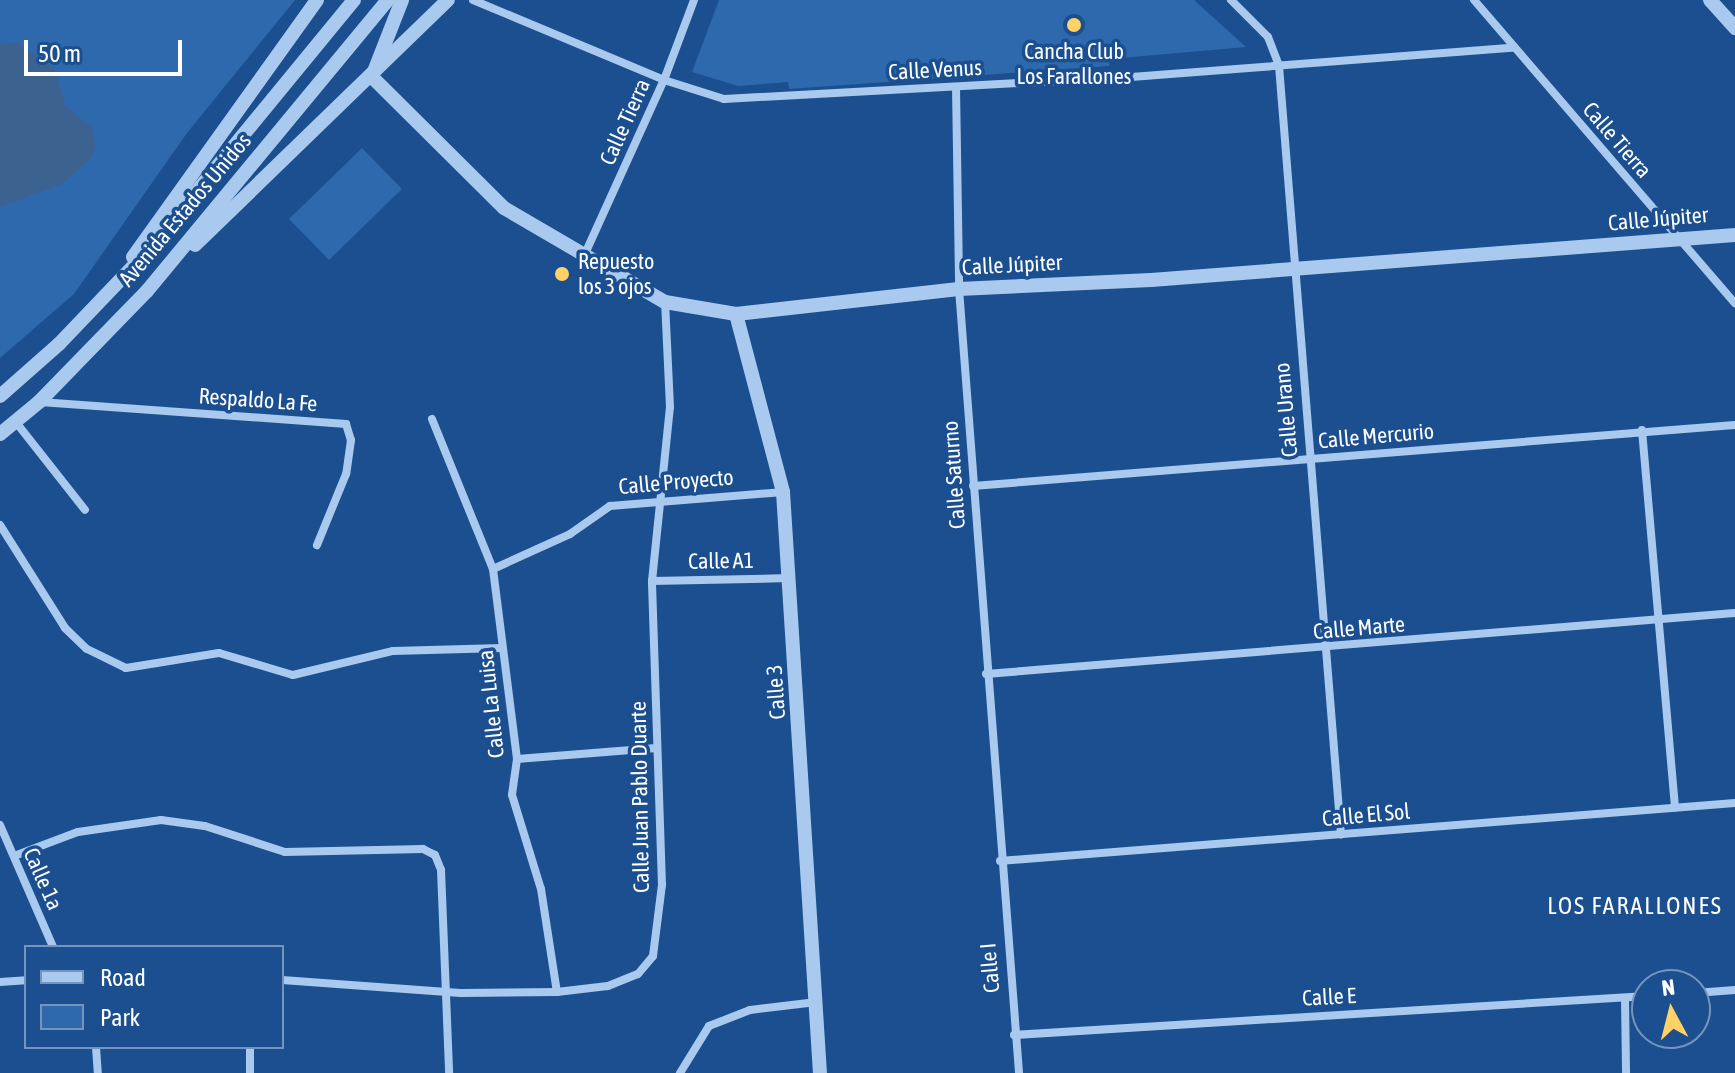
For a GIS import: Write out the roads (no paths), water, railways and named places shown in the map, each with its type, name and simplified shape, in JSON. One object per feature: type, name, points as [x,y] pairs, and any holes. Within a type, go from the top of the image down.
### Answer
[{"type":"street","points":[[111,291],[212,141],[317,0]]},
{"type":"street","name":"Avenida Estados Unidos","points":[[0,396],[111,291],[354,0]]},
{"type":"street","name":"Avenida Estados Unidos","points":[[0,434],[39,402],[147,291],[388,0]]},
{"type":"street","points":[[372,77],[402,0]]},
{"type":"street","points":[[147,291],[372,77],[448,0]]},
{"type":"street","name":"Calle Venus","points":[[473,0],[664,80],[724,99],[956,87],[1512,48]]},
{"type":"street","name":"Calle Tierra","points":[[583,257],[664,80],[694,0]]},
{"type":"street","name":"Calle Urano","points":[[1231,0],[1268,37],[1279,66],[1292,268],[1341,835]]},
{"type":"street","name":"Calle Tierra","points":[[1474,0],[1512,48],[1735,303]]},
{"type":"street","points":[[1710,0],[1735,28]]},
{"type":"street","name":"Calle Júpiter","points":[[372,77],[504,208],[583,257],[665,302],[736,314],[959,289],[1735,235]]},
{"type":"street","name":"Calle Saturno","points":[[956,87],[959,289],[1000,861]]},
{"type":"street","name":"Calle Juan Pablo Duarte","points":[[284,980],[446,991],[557,992],[608,986],[638,974],[653,956],[662,885],[652,581],[657,500],[670,407],[665,302]]},
{"type":"street","name":"Calle 3","points":[[736,314],[783,492],[818,1002],[820,1073]]},
{"type":"street","name":"Respaldo La Fe","points":[[39,402],[346,424],[351,440],[346,474],[317,545]]},
{"type":"street","name":"Calle La Luisa","points":[[432,419],[493,569],[517,759],[512,795],[541,889],[557,992]]},
{"type":"street","points":[[15,421],[85,510]]},
{"type":"street","name":"Calle Mercurio","points":[[973,486],[1642,430],[1735,425]]},
{"type":"street","points":[[1642,430],[1675,808]]},
{"type":"street","name":"Calle Proyecto","points":[[493,569],[570,534],[610,506],[783,492]]},
{"type":"street","points":[[0,525],[65,628],[87,649],[126,668],[219,653],[293,675],[393,651],[502,648]]},
{"type":"street","name":"Calle A1","points":[[652,581],[790,578]]},
{"type":"street","name":"Calle Marte","points":[[986,674],[1324,649],[1735,613]]},
{"type":"street","points":[[517,759],[657,748]]},
{"type":"street","name":"Calle El Sol","points":[[1000,861],[1735,803]]},
{"type":"street","points":[[14,856],[78,832],[161,820],[205,826],[285,852],[423,849],[435,855],[441,870],[449,1073]]},
{"type":"street","name":"Calle 1a","points":[[0,825],[52,945]]},
{"type":"street","name":"Calle I","points":[[1000,861],[1019,1073]]},
{"type":"street","points":[[0,982],[24,980]]},
{"type":"street","points":[[1711,992],[1735,990]]},
{"type":"street","name":"Calle E","points":[[1014,1035],[1631,997]]},
{"type":"street","points":[[1625,998],[1626,1073]]},
{"type":"street","points":[[680,1073],[709,1026],[750,1010],[818,1002]]},
{"type":"street","points":[[96,1049],[98,1073]]},
{"type":"street","points":[[250,1049],[250,1073]]},
{"type":"place","name":"Cancha Club Los Farallones","points":[[1074,25]]},
{"type":"place","name":"Repuesto los 3 ojos","points":[[562,274]]},
{"type":"district","name":"LOS FARALLONES","points":[[1635,906]]}]
